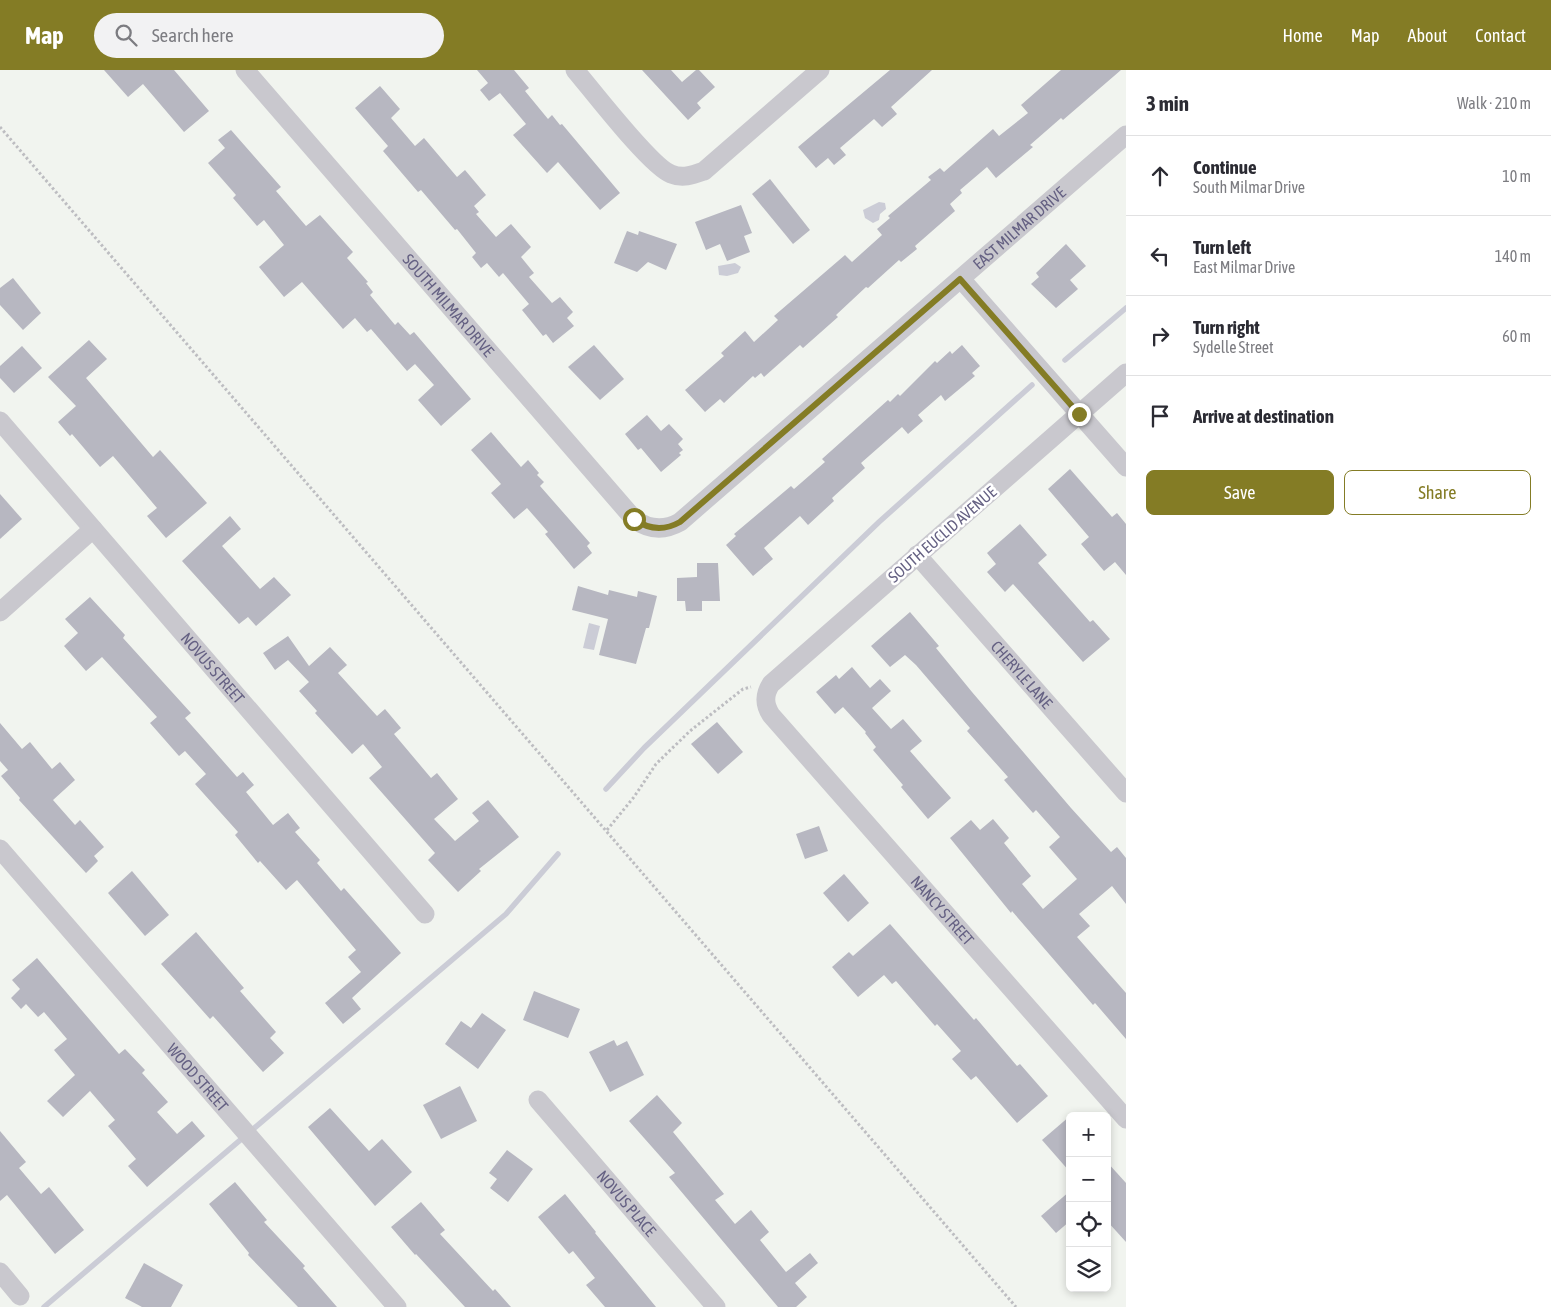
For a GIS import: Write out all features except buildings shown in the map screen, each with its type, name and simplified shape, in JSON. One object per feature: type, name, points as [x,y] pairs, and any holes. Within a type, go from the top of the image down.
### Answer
[{"type":"street","name":"SOUTH MILMAR DRIVE","points":[[245,70],[634,519],[642,525],[659,529]]},
{"type":"street","points":[[575,70],[658,167],[679,176],[692,176],[704,171],[820,70]]},
{"type":"street","name":"EAST MILMAR DRIVE","points":[[659,529],[680,522],[1126,135]]},
{"type":"street","points":[[960,279],[1126,467]]},
{"type":"street","name":"SOUTH EUCLID AVENUE","points":[[768,692],[917,555],[1126,373]]},
{"type":"street","name":"NOVUS STREET","points":[[0,422],[425,914]]},
{"type":"street","points":[[0,612],[93,529]]},
{"type":"street","name":"CHERYLE LANE","points":[[917,555],[1126,793]]},
{"type":"street","name":"NANCY STREET","points":[[768,692],[766,708],[771,715],[1126,1119]]},
{"type":"street","name":"WOOD STREET","points":[[0,848],[397,1307]]},
{"type":"street","name":"NOVUS PLACE","points":[[538,1100],[716,1307]]},
{"type":"street","points":[[0,1272],[20,1296]]},
{"type":"path","points":[[0,127],[1016,1307]]},
{"type":"path","points":[[606,830],[634,797],[656,764],[690,731],[743,689],[768,692]]},
{"type":"shaded area","points":[[879,202],[885,203],[886,209],[880,214],[879,220],[873,223],[865,218],[863,210]]},
{"type":"shaded area","points":[[735,263],[741,267],[738,273],[727,276],[719,275],[718,266]]},
{"type":"shaded area","points":[[589,623],[600,626],[594,650],[583,648]]},
{"type":"waterway","points":[[1065,360],[1126,308]]},
{"type":"waterway","points":[[606,789],[644,748],[879,522],[1032,385]]},
{"type":"waterway","points":[[44,1307],[506,914],[558,854]]},
{"type":"route","points":[[634,519],[642,525],[654,529],[673,526],[680,522],[960,279],[1079,414]]}]
